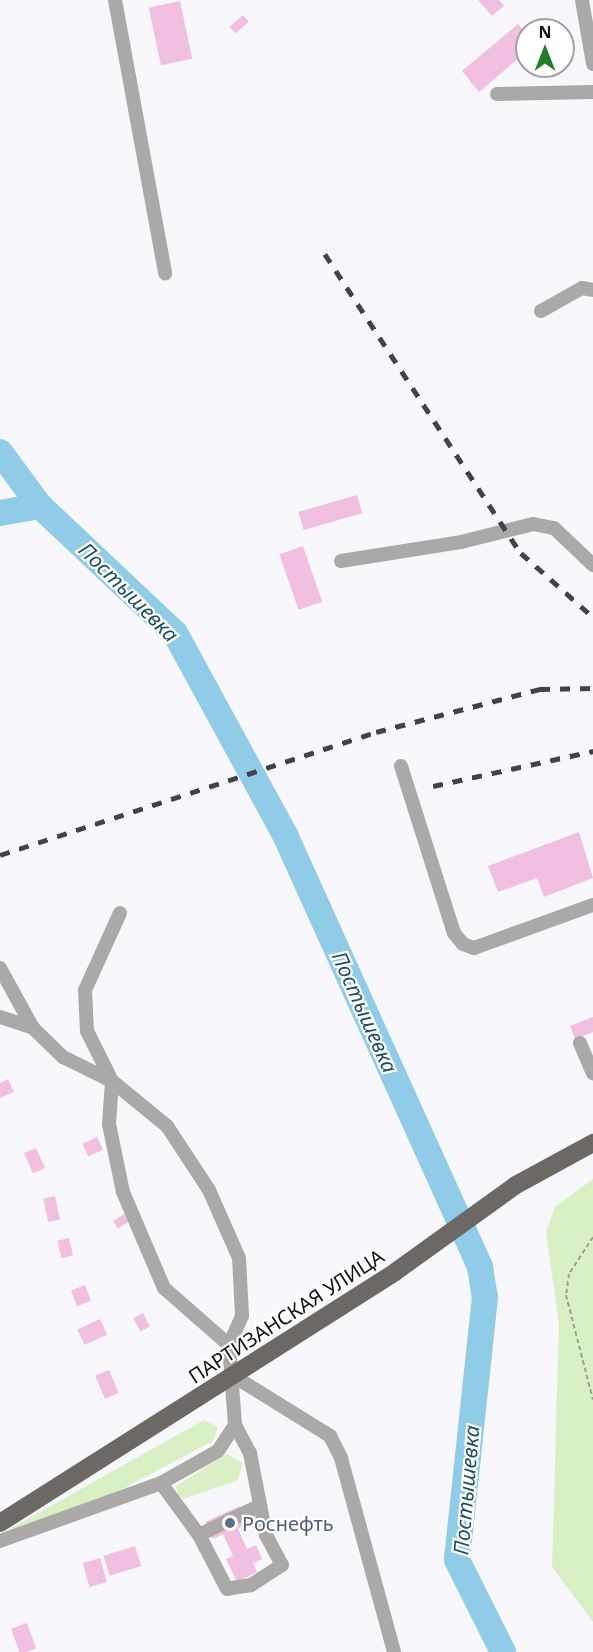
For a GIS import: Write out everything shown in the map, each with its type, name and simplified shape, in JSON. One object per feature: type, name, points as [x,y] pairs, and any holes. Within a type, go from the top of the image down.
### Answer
[{"type":"main road","name":"ПАРТИЗАНСКАЯ УЛИЦА","points":[[0,1523],[235,1377],[395,1272],[516,1185],[593,1143]]},
{"type":"street","points":[[115,0],[165,273]]},
{"type":"street","points":[[582,0],[592,55]]},
{"type":"street","points":[[497,94],[593,92]]},
{"type":"street","points":[[542,310],[582,288],[593,290]]},
{"type":"street","points":[[341,561],[461,542],[533,524],[554,528],[593,565]]},
{"type":"street","points":[[401,766],[454,933],[463,944],[474,948],[593,905]]},
{"type":"street","points":[[120,913],[85,990],[87,1031],[112,1082],[109,1124],[123,1192],[164,1288],[229,1345]]},
{"type":"street","points":[[0,968],[33,1028],[63,1057],[112,1082],[167,1126],[209,1190],[239,1258],[242,1316],[229,1345],[235,1377],[235,1425],[249,1453],[257,1507],[282,1565],[250,1585],[227,1589],[200,1535],[161,1483]]},
{"type":"street","points":[[0,1017],[33,1028]]},
{"type":"street","points":[[580,1043],[593,1073]]},
{"type":"street","points":[[235,1377],[330,1436],[341,1458],[394,1652]]},
{"type":"street","points":[[0,1541],[161,1483],[218,1451],[235,1425]]},
{"type":"street","points":[[200,1535],[257,1507]]},
{"type":"path","points":[[593,1237],[570,1274],[566,1295],[593,1400]]},
{"type":"green space","points":[[593,1179],[593,1622],[552,1567],[559,1324],[546,1232],[555,1207]]},
{"type":"green space","points":[[204,1420],[218,1427],[213,1441],[113,1494],[6,1531]]},
{"type":"green space","points":[[227,1454],[243,1463],[238,1480],[183,1499],[179,1496],[176,1486]]},
{"type":"building","points":[[478,0],[499,0],[504,6],[492,16]]},
{"type":"building","points":[[180,1],[192,59],[161,65],[149,8]]},
{"type":"building","points":[[243,15],[249,22],[235,34],[229,27]]},
{"type":"building","points":[[515,27],[515,61],[479,92],[462,71]]},
{"type":"building","points":[[357,495],[362,513],[304,530],[298,512]]},
{"type":"building","points":[[303,546],[322,602],[299,610],[279,554]]},
{"type":"building","points":[[579,832],[593,878],[544,897],[537,878],[498,892],[488,866]]},
{"type":"building","points":[[593,1017],[593,1032],[575,1039],[570,1026]]},
{"type":"building","points":[[8,1079],[14,1092],[0,1098],[0,1083]]},
{"type":"building","points":[[97,1137],[103,1150],[88,1156],[82,1144]]},
{"type":"building","points":[[36,1148],[45,1168],[33,1173],[24,1153]]},
{"type":"building","points":[[55,1196],[60,1219],[48,1222],[43,1198]]},
{"type":"building","points":[[124,1214],[129,1222],[118,1229],[113,1221]]},
{"type":"building","points":[[69,1238],[73,1256],[61,1258],[57,1241]]},
{"type":"building","points":[[85,1285],[91,1301],[77,1306],[71,1290]]},
{"type":"building","points":[[143,1313],[150,1326],[140,1331],[133,1318]]},
{"type":"building","points":[[100,1319],[107,1334],[85,1345],[77,1330]]},
{"type":"building","points":[[109,1370],[119,1393],[105,1399],[95,1376]]},
{"type":"building","points":[[240,1506],[248,1523],[238,1529],[247,1549],[256,1545],[262,1559],[253,1563],[257,1572],[237,1582],[226,1559],[233,1556],[223,1534],[213,1539],[205,1522]]},
{"type":"building","points":[[135,1546],[141,1566],[110,1576],[103,1556]]},
{"type":"building","points":[[100,1558],[107,1582],[90,1587],[83,1563]]},
{"type":"building","points":[[27,1623],[36,1648],[19,1652],[11,1629]]},
{"type":"waterway","name":"Постышевка","points":[[0,452],[40,506],[175,633],[286,837],[480,1267],[485,1297],[457,1560],[503,1652]]},
{"type":"waterway","points":[[0,513],[40,506]]},
{"type":"railway","points":[[325,254],[521,553],[593,617]]},
{"type":"railway","points":[[0,855],[376,732],[540,689],[593,688]]},
{"type":"railway","points":[[433,786],[593,751]]},
{"type":"place","name":"Роснефть","points":[[230,1523]]}]
